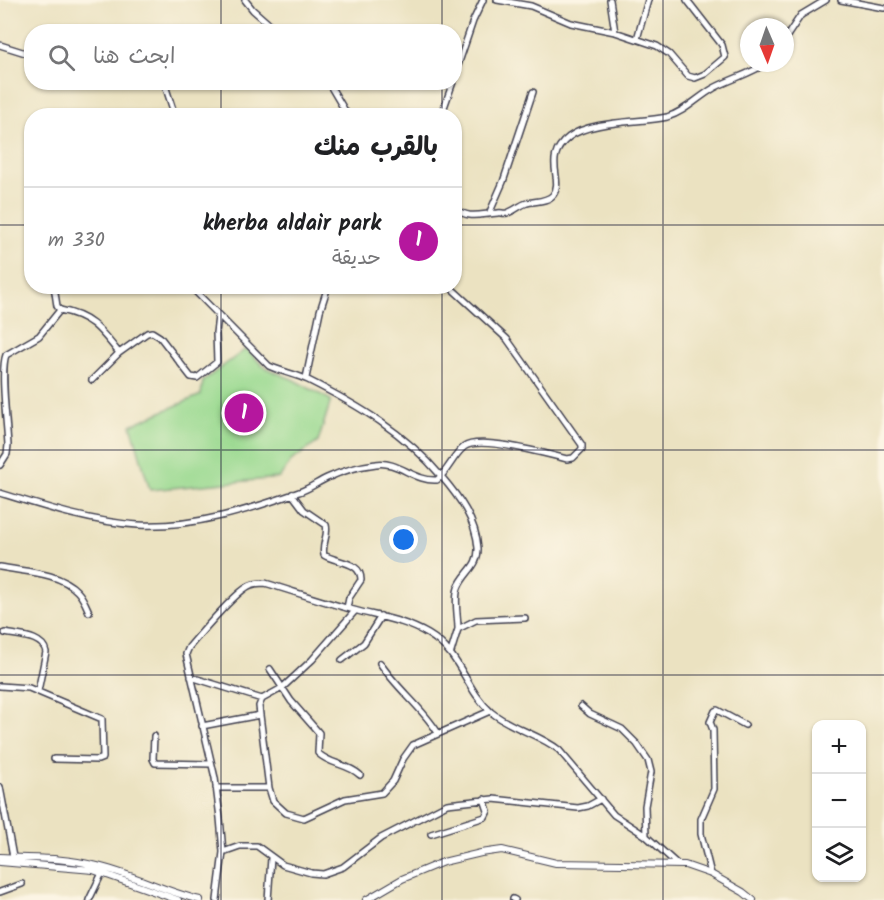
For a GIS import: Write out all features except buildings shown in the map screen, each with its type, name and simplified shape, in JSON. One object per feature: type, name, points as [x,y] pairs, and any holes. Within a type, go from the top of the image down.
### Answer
[{"type":"main road","points":[[366,900],[402,879],[444,862],[502,850],[556,863],[637,865],[676,863],[711,874],[753,900]]},
{"type":"main road","points":[[0,857],[91,864],[200,900]]},
{"type":"main road","points":[[0,862],[51,865],[102,873],[178,900]]},
{"type":"street","points":[[245,0],[269,24]]},
{"type":"street","points":[[462,53],[483,0]]},
{"type":"street","points":[[497,0],[531,6],[582,26],[615,32],[662,49],[688,76],[693,78],[705,74],[725,57],[722,45],[687,0]]},
{"type":"street","points":[[610,0],[615,32]]},
{"type":"street","points":[[636,39],[648,0]]},
{"type":"street","points":[[794,26],[801,15],[826,0]]},
{"type":"street","points":[[841,0],[884,8]]},
{"type":"street","points":[[0,45],[24,52]]},
{"type":"street","points":[[462,212],[469,216],[509,212],[523,205],[547,199],[553,195],[555,189],[554,155],[564,141],[573,135],[586,129],[669,116],[685,109],[717,86],[753,72]]},
{"type":"street","points":[[167,90],[173,108]]},
{"type":"street","points":[[333,90],[343,108]]},
{"type":"street","points":[[444,108],[450,90]]},
{"type":"street","points":[[489,214],[503,182],[533,92]]},
{"type":"street","points":[[55,294],[60,310],[82,316],[104,335],[119,353]]},
{"type":"street","points":[[197,294],[269,366],[306,378],[400,434],[425,457],[456,492],[466,509],[478,546],[477,562],[458,590],[458,629],[451,652]]},
{"type":"street","points":[[306,378],[325,294]]},
{"type":"street","points":[[0,493],[57,510],[112,522],[165,525],[229,513],[292,494],[330,477],[375,464],[387,464],[428,480],[437,480],[460,451],[469,444],[500,445],[567,459],[573,458],[583,447],[507,339],[458,294]]},
{"type":"street","points":[[0,465],[7,454],[8,445],[0,374],[2,359],[39,336],[60,310]]},
{"type":"street","points":[[92,380],[119,353],[147,333],[156,333],[190,376],[197,378],[218,362],[216,340],[218,316]]},
{"type":"street","points":[[292,494],[304,510],[326,525],[324,555],[354,566],[359,571],[361,580],[349,598],[347,608]]},
{"type":"street","points":[[0,567],[63,580],[77,591],[89,612]]},
{"type":"street","points":[[217,900],[223,852],[216,788],[186,660],[189,647],[240,592],[252,584],[265,583],[355,611],[381,616],[416,627],[443,644],[451,652],[473,690],[490,711],[520,730],[550,743],[564,756],[614,815],[646,836],[676,863]]},
{"type":"street","points":[[355,611],[321,652],[282,688],[262,699],[259,706],[269,788],[273,801],[281,810],[293,817],[309,817],[345,800],[382,793],[393,781],[411,748],[438,733],[490,711]]},
{"type":"street","points":[[342,660],[364,643],[381,616]]},
{"type":"street","points":[[458,629],[476,620],[525,618]]},
{"type":"street","points":[[5,633],[39,641],[45,646],[46,652],[38,691]]},
{"type":"street","points":[[380,663],[393,681],[425,714],[438,733]]},
{"type":"street","points":[[270,669],[282,688],[320,733],[318,753],[327,761],[350,767],[360,775]]},
{"type":"street","points":[[191,677],[262,699]]},
{"type":"street","points":[[0,686],[18,686],[38,691],[104,721],[103,758],[98,760],[54,759]]},
{"type":"street","points":[[581,706],[590,714],[622,729],[637,744],[648,760],[651,772],[645,806],[646,836]]},
{"type":"street","points":[[711,874],[700,834],[701,819],[714,786],[711,720],[717,710],[745,725]]},
{"type":"street","points":[[202,726],[260,715]]},
{"type":"street","points":[[154,736],[153,759],[155,763],[211,764]]},
{"type":"street","points":[[216,788],[269,788]]},
{"type":"street","points":[[0,790],[13,857]]},
{"type":"street","points":[[223,852],[240,846],[252,845],[262,848],[271,858],[292,868],[318,874],[343,867],[381,838],[429,812],[458,802],[484,799],[578,808],[601,799]]},
{"type":"street","points":[[431,834],[485,817],[488,811],[484,799]]},
{"type":"street","points":[[268,900],[271,858]]},
{"type":"street","points":[[89,900],[102,873]]},
{"type":"street","points":[[0,892],[22,884]]},
{"type":"green space","points":[[246,349],[263,366],[331,400],[318,442],[291,461],[279,478],[150,490],[131,425],[201,395],[203,381]]},
{"type":"place","name":"kherba aldair park","points":[[244,413]]}]
